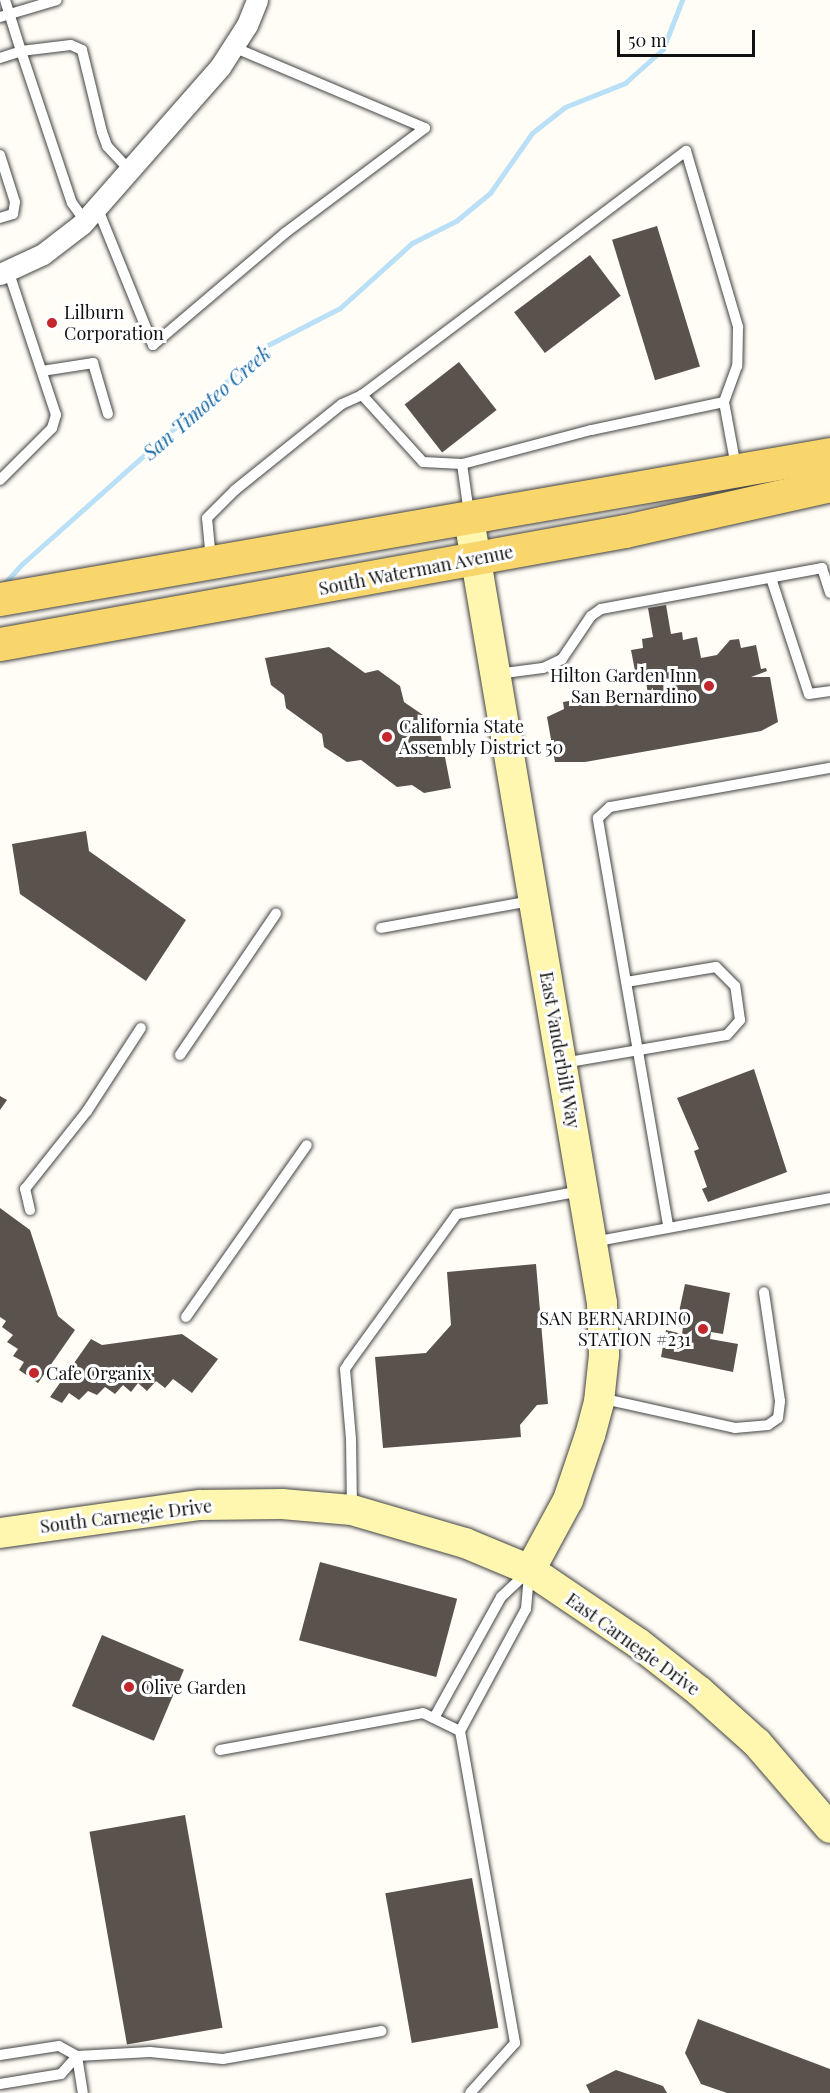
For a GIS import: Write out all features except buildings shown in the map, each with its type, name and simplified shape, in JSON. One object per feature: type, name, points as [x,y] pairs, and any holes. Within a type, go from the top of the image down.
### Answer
[{"type":"main road","points":[[0,600],[830,454]]},
{"type":"main road","name":"South Waterman Avenue","points":[[0,644],[625,531],[830,485]]},
{"type":"street","points":[[4,272],[43,254],[91,214],[220,68],[257,0]]},
{"type":"street","name":"East Vanderbilt Way","points":[[470,519],[494,675],[602,1303],[604,1355],[600,1398],[572,1490],[530,1570]]},
{"type":"street","name":"South Carnegie Drive","points":[[0,1533],[200,1504],[282,1503],[352,1510],[465,1543],[530,1570]]},
{"type":"street","name":"East Carnegie Drive","points":[[530,1570],[638,1643],[699,1691],[757,1743],[830,1828]]},
{"type":"lane","points":[[5,0],[4,16],[21,51],[72,203],[91,214],[153,345],[285,233],[425,128],[233,46]]},
{"type":"lane","points":[[4,16],[57,0]]},
{"type":"lane","points":[[0,58],[21,51],[71,45],[82,50],[107,146],[130,171]]},
{"type":"lane","points":[[212,563],[207,518],[235,490],[342,404],[362,395],[686,151],[738,327],[737,366],[724,402],[737,470]]},
{"type":"lane","points":[[0,155],[15,202],[14,214],[0,218]]},
{"type":"lane","points":[[0,480],[52,428],[56,415],[42,371],[4,272]]},
{"type":"lane","points":[[42,371],[93,363],[108,414]]},
{"type":"lane","points":[[362,395],[423,462],[462,464],[591,430],[724,402]]},
{"type":"lane","points":[[462,464],[470,519]]},
{"type":"lane","points":[[494,675],[543,668],[562,659],[591,615],[601,609],[822,568],[830,593]]},
{"type":"lane","points":[[771,578],[809,694],[830,691]]},
{"type":"lane","points":[[668,1225],[598,818],[610,807],[830,768]]},
{"type":"lane","points":[[381,928],[534,901]]},
{"type":"lane","points":[[180,1055],[276,914]]},
{"type":"lane","points":[[562,1063],[727,1035],[740,1020],[735,986],[716,967],[626,982]]},
{"type":"lane","points":[[30,1210],[26,1189],[87,1111],[141,1028]]},
{"type":"lane","points":[[186,1317],[307,1145]]},
{"type":"lane","points":[[352,1510],[351,1439],[345,1369],[457,1214],[584,1191]]},
{"type":"lane","points":[[592,1242],[668,1225],[830,1198]]},
{"type":"lane","points":[[600,1398],[735,1428],[768,1425],[778,1418],[780,1401],[764,1292]]},
{"type":"lane","points":[[434,1718],[501,1597],[530,1570]]},
{"type":"lane","points":[[470,2093],[515,2043],[460,1731],[526,1609],[530,1570]]},
{"type":"lane","points":[[220,1750],[423,1713],[460,1731]]},
{"type":"lane","points":[[0,2055],[59,2046],[77,2056],[150,2052],[223,2060],[382,2031]]},
{"type":"lane","points":[[0,2084],[61,2074],[77,2056]]},
{"type":"lane","points":[[77,2056],[83,2093]]},
{"type":"waterway","name":"San Timoteo Creek","points":[[3,585],[22,564],[268,345],[340,308],[412,243],[456,221],[490,193],[532,133],[565,107],[625,83],[663,49],[682,0]]},
{"type":"place","name":"Lilburn Corporation","points":[[52,323]]},
{"type":"place","name":"Hilton Garden Inn San Bernardino","points":[[709,686]]},
{"type":"place","name":"California State Assembly District 50","points":[[387,737]]},
{"type":"place","name":"SAN BERNARDINO STATION #231","points":[[703,1329]]},
{"type":"place","name":"Cafe Organix","points":[[34,1373]]},
{"type":"place","name":"Olive Garden","points":[[129,1687]]}]
